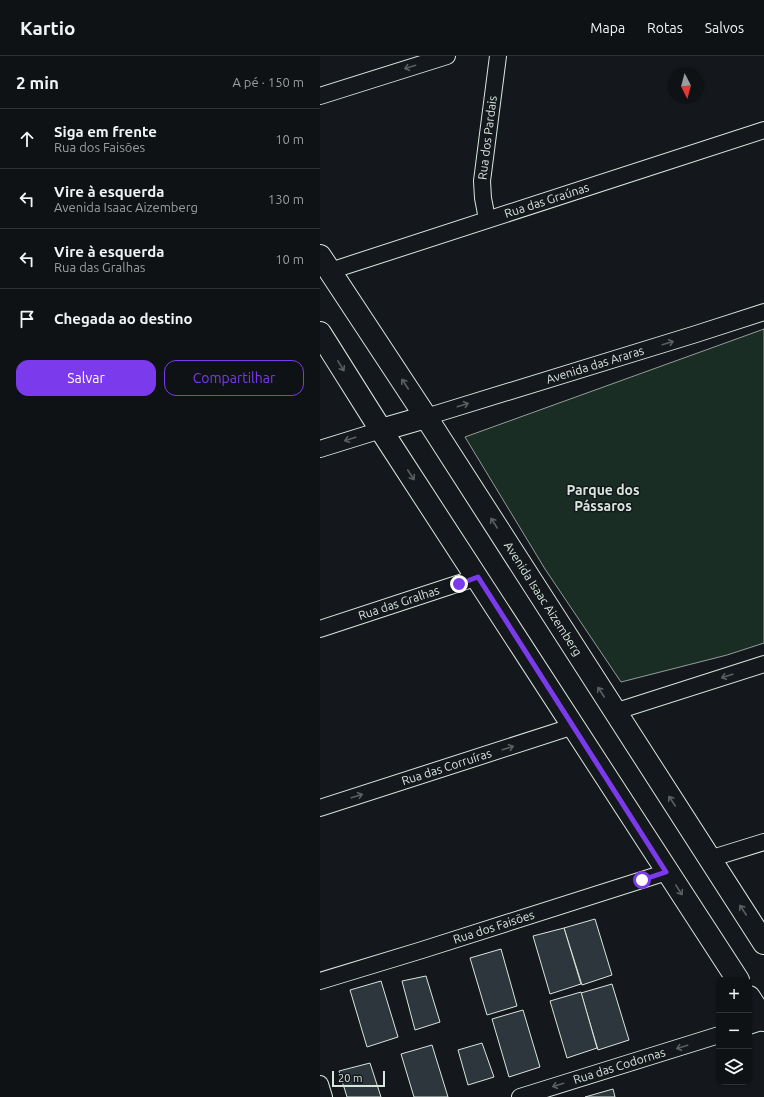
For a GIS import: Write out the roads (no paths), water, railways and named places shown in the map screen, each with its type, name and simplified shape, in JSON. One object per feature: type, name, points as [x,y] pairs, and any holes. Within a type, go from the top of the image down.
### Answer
[{"type":"street","points":[[320,96],[447,56]]},
{"type":"street","name":"Rua dos Pardais","points":[[487,219],[483,198],[482,181],[498,56]]},
{"type":"street","name":"Rua das Graúnas","points":[[325,263],[487,219],[764,130]]},
{"type":"street","name":"Avenida Isaac Aizemberg","points":[[325,263],[426,417],[614,712],[764,943]]},
{"type":"street","name":"Avenida das Araras","points":[[426,417],[764,312]]},
{"type":"street","points":[[320,333],[381,430],[574,726],[666,872],[736,977]]},
{"type":"street","points":[[320,449],[426,417]]},
{"type":"street","name":"Rua das Gralhas","points":[[320,629],[478,577]]},
{"type":"street","points":[[614,712],[764,664]]},
{"type":"street","name":"Rua das Corruíras","points":[[320,808],[574,726]]},
{"type":"street","points":[[709,859],[764,842]]},
{"type":"street","name":"Rua dos Faisões","points":[[320,981],[666,872]]},
{"type":"street","points":[[752,1002],[764,1021],[752,1025]]},
{"type":"street","name":"Rua das Codornas","points":[[520,1097],[716,1036]]},
{"type":"street","points":[[320,1084],[324,1097]]},
{"type":"district","name":"Parque dos Pássaros","points":[[603,498]]}]
